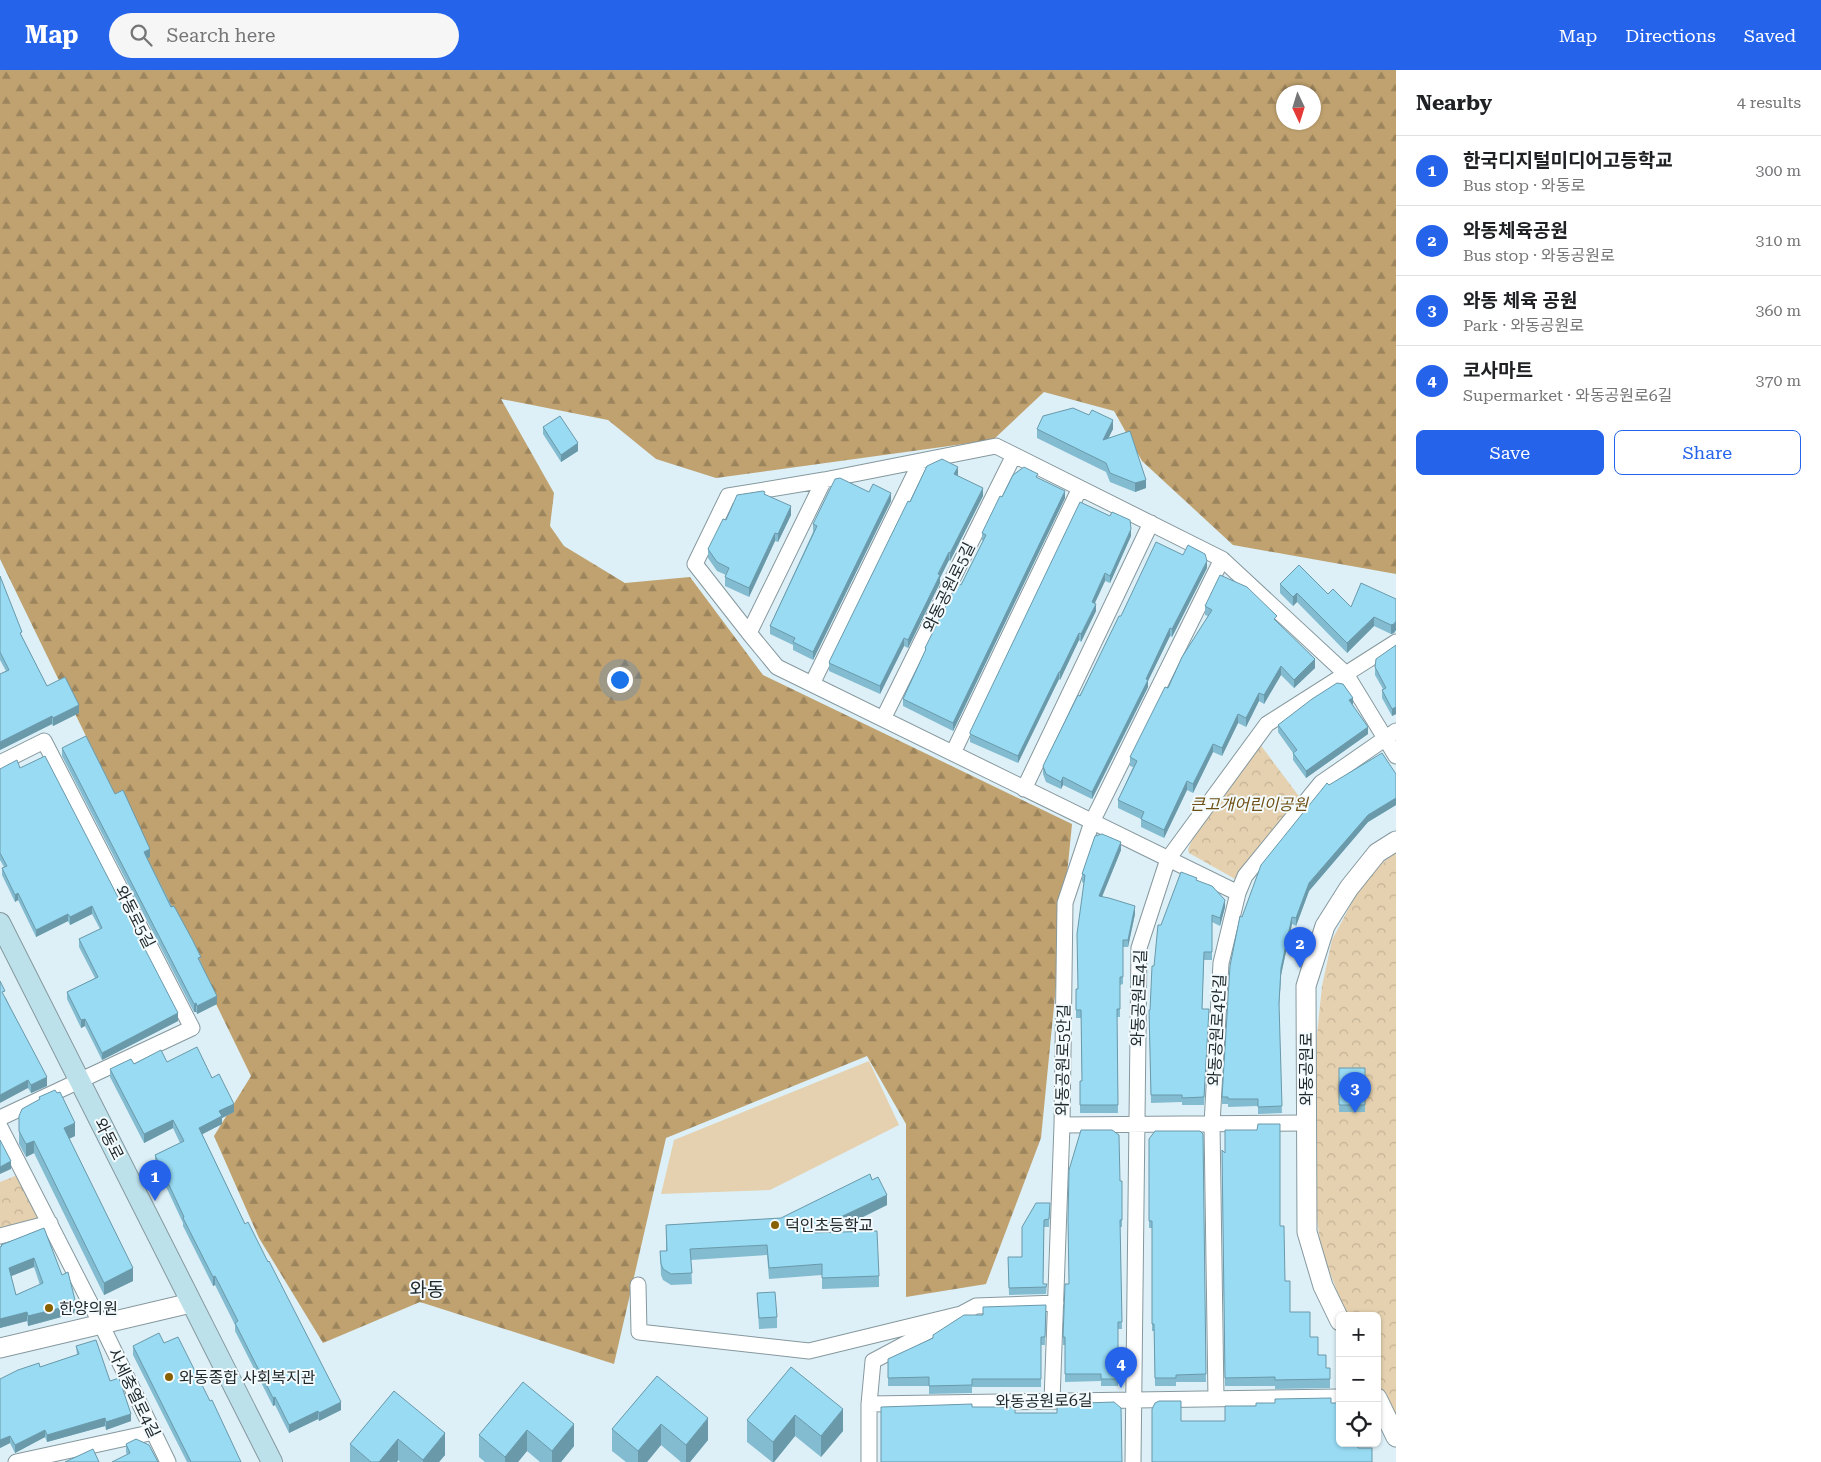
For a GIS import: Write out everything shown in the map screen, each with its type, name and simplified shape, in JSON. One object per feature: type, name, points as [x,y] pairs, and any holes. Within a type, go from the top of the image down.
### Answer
[{"type":"main road","name":"와동로","points":[[0,923],[272,1462]]},
{"type":"street","points":[[1238,894],[777,667],[696,564],[728,496],[824,480],[996,446],[1222,559],[1346,674],[1390,734],[1396,756]]},
{"type":"street","name":"와동공원로5길","points":[[883,719],[1014,455]]},
{"type":"street","points":[[812,684],[921,461]]},
{"type":"street","points":[[749,633],[824,480]]},
{"type":"street","points":[[953,753],[1080,488]]},
{"type":"street","points":[[1024,788],[1151,523]]},
{"type":"street","points":[[1092,822],[1222,559]]},
{"type":"street","name":"와동공원로4길","points":[[1133,1462],[1139,948],[1168,859],[1267,724],[1396,642]]},
{"type":"street","name":"와동공원로4안길","points":[[1216,1399],[1212,1124],[1221,963],[1238,894],[1245,876],[1321,783],[1390,734]]},
{"type":"street","name":"와동로5길","points":[[0,763],[44,740],[192,1028],[79,1081]]},
{"type":"street","name":"와동공원로5안길","points":[[1052,1401],[1062,1125],[1065,903],[1092,822]]},
{"type":"street","name":"와동공원로","points":[[1336,1313],[1323,1286],[1308,1232],[1306,986],[1325,926],[1349,888],[1377,853],[1396,840]]},
{"type":"street","points":[[0,1118],[79,1081]]},
{"type":"street","points":[[1062,1125],[1306,1123]]},
{"type":"street","name":"사세충열로4길","points":[[0,1127],[101,1324],[168,1462]]},
{"type":"street","points":[[0,1236],[50,1223]]},
{"type":"street","points":[[638,1285],[639,1332],[809,1351],[960,1314]]},
{"type":"street","points":[[0,1348],[191,1303]]},
{"type":"street","points":[[870,1462],[869,1404],[873,1361],[976,1306],[1056,1303]]},
{"type":"street","name":"와동공원로6길","points":[[869,1404],[1336,1397]]},
{"type":"street","points":[[1379,1402],[1396,1437]]},
{"type":"street","points":[[16,1462],[154,1432]]},
{"type":"green space","points":[[0,70],[1396,70],[1396,574],[1233,545],[1142,461],[1114,411],[1044,392],[993,440],[716,478],[656,459],[608,420],[501,399],[554,493],[550,526],[564,546],[625,583],[690,577],[763,675],[1072,824],[1041,1138],[986,1284],[906,1297],[906,1124],[867,1056],[666,1138],[614,1364],[420,1302],[323,1343],[259,1238],[214,1136],[251,1076],[0,559]]},
{"type":"green space","name":"큰고개어린이공원","points":[[1259,743],[1301,799],[1287,813],[1240,877],[1235,879],[1189,853],[1188,849],[1221,780]]},
{"type":"green space","points":[[1396,852],[1396,1447],[1381,1408],[1381,1312],[1345,1312],[1321,1248],[1313,1191],[1317,1035],[1322,986],[1332,940],[1366,876]]},
{"type":"green space","points":[[869,1061],[899,1125],[770,1190],[661,1194],[674,1140]]},
{"type":"green space","points":[[20,1174],[44,1219],[0,1231],[0,1182]]},
{"type":"building","points":[[1073,408],[1089,415],[1092,410],[1113,420],[1103,440],[1130,431],[1146,480],[1135,483],[1110,473],[1106,463],[1037,429],[1043,416]]},
{"type":"building","points":[[560,416],[578,443],[561,455],[543,427]]},
{"type":"building","points":[[942,459],[958,467],[954,474],[983,488],[938,574],[940,575],[908,640],[904,638],[880,686],[829,663],[927,466]]},
{"type":"building","points":[[1024,467],[1038,474],[1036,477],[1065,491],[953,723],[903,699],[925,648],[957,583],[961,585],[986,535],[982,533],[1000,496],[1002,497],[1013,475]]},
{"type":"building","points":[[840,478],[869,492],[873,484],[891,493],[813,652],[793,642],[795,638],[770,626],[817,526],[813,524],[835,479]]},
{"type":"building","points":[[765,492],[764,494],[791,506],[778,534],[775,533],[749,588],[725,577],[729,568],[717,562],[708,549],[723,519],[726,520],[737,495]]},
{"type":"building","points":[[1080,502],[1110,516],[1112,512],[1130,520],[1131,529],[1110,576],[1105,573],[1092,602],[1096,604],[1081,634],[1079,633],[1018,756],[970,734],[970,732]]},
{"type":"building","points":[[1156,542],[1183,555],[1188,545],[1205,554],[1207,561],[1172,629],[1170,628],[1146,679],[1148,680],[1092,792],[1063,777],[1061,782],[1046,774],[1043,766],[1119,616],[1121,616]]},
{"type":"building","points":[[1299,565],[1328,594],[1333,589],[1351,607],[1361,583],[1396,599],[1396,621],[1391,625],[1374,617],[1347,643],[1297,593],[1293,597],[1280,584]]},
{"type":"building","points":[[1220,575],[1247,587],[1277,616],[1274,619],[1315,659],[1294,680],[1281,666],[1264,695],[1259,693],[1246,718],[1238,714],[1222,748],[1213,744],[1193,784],[1187,781],[1164,830],[1141,819],[1144,812],[1118,800],[1137,761],[1130,757],[1165,687],[1168,688],[1182,657],[1212,610],[1205,606]]},
{"type":"building","points":[[0,576],[22,632],[20,633],[47,686],[65,677],[79,705],[0,742],[0,674],[9,670],[0,652]]},
{"type":"building","points":[[1396,645],[1396,707],[1392,709],[1382,690],[1386,688],[1375,667],[1376,659]]},
{"type":"building","points":[[1337,683],[1343,684],[1353,698],[1349,700],[1368,727],[1306,771],[1293,753],[1297,750],[1278,725]]},
{"type":"building","points":[[86,736],[115,794],[123,790],[150,849],[144,852],[171,907],[174,906],[201,957],[198,958],[217,996],[197,1006],[196,1003],[194,1004],[62,748]]},
{"type":"building","points":[[1382,753],[1396,774],[1396,798],[1368,815],[1309,883],[1296,918],[1292,917],[1281,968],[1279,1003],[1282,1106],[1258,1107],[1258,1099],[1228,1099],[1228,1097],[1222,1097],[1230,966],[1240,916],[1242,917],[1261,865],[1327,783],[1329,785]]},
{"type":"building","points":[[45,756],[178,1013],[102,1053],[85,1019],[81,1020],[67,992],[98,977],[79,939],[102,928],[92,906],[70,917],[68,914],[36,930],[18,893],[15,895],[2,868],[7,866],[0,853],[0,769],[17,760],[20,768]]},
{"type":"building","points":[[1102,834],[1121,842],[1099,896],[1135,906],[1128,940],[1123,940],[1123,977],[1120,977],[1120,1009],[1117,1009],[1118,1105],[1080,1105],[1080,1081],[1082,1081],[1081,1010],[1076,1010],[1076,989],[1078,989],[1077,934],[1085,875],[1082,874],[1095,836]]},
{"type":"building","points":[[1181,872],[1212,886],[1225,900],[1220,918],[1212,915],[1212,952],[1204,952],[1202,1009],[1209,1009],[1204,1097],[1182,1098],[1182,1095],[1151,1095],[1149,1010],[1152,966],[1154,966],[1158,925],[1161,925]]},
{"type":"building","points":[[0,981],[5,991],[2,992],[47,1077],[31,1085],[28,1080],[0,1095]]},
{"type":"building","points":[[197,1047],[212,1078],[219,1074],[234,1104],[219,1111],[222,1116],[199,1128],[245,1224],[248,1222],[341,1402],[289,1425],[275,1397],[273,1398],[235,1323],[238,1321],[183,1218],[155,1155],[184,1141],[173,1120],[144,1134],[110,1069],[131,1059],[134,1064],[161,1050],[167,1062]]},
{"type":"building","points":[[1339,1068],[1365,1068],[1365,1105],[1339,1105]]},
{"type":"building","points":[[55,1090],[57,1093],[60,1092],[75,1123],[64,1128],[133,1268],[104,1283],[34,1141],[26,1144],[19,1131],[19,1116],[22,1109],[40,1099],[39,1097]]},
{"type":"building","points":[[1258,1124],[1280,1124],[1280,1226],[1284,1226],[1285,1281],[1290,1281],[1290,1312],[1310,1312],[1310,1337],[1318,1337],[1318,1355],[1326,1355],[1326,1368],[1330,1368],[1330,1379],[1275,1380],[1275,1377],[1225,1378],[1222,1150],[1225,1153],[1225,1130],[1257,1130]]},
{"type":"building","points":[[1081,1130],[1112,1130],[1119,1135],[1120,1181],[1122,1181],[1122,1220],[1120,1220],[1122,1322],[1118,1322],[1118,1379],[1101,1379],[1101,1374],[1065,1374],[1065,1337],[1063,1337],[1065,1284],[1069,1284],[1069,1170]]},
{"type":"building","points":[[1155,1131],[1200,1131],[1203,1134],[1206,1374],[1176,1375],[1176,1378],[1155,1378],[1154,1324],[1152,1324],[1152,1221],[1149,1221],[1149,1139]]},
{"type":"building","points":[[0,1140],[11,1161],[0,1167]]},
{"type":"building","points":[[870,1174],[872,1180],[878,1177],[887,1195],[807,1233],[877,1231],[879,1276],[822,1278],[822,1264],[769,1268],[767,1245],[690,1249],[692,1273],[671,1274],[663,1269],[660,1251],[667,1251],[666,1225],[781,1218]]},
{"type":"building","points":[[1036,1203],[1050,1203],[1049,1219],[1044,1220],[1043,1284],[1047,1284],[1046,1287],[1009,1288],[1008,1257],[1022,1257],[1022,1227]]},
{"type":"building","points":[[44,1228],[62,1275],[68,1272],[76,1304],[28,1316],[27,1312],[0,1319],[1,1245]],"holes":[[[34,1258],[43,1283],[16,1295],[9,1268]]]},
{"type":"building","points":[[775,1292],[777,1317],[759,1318],[757,1293]]},
{"type":"building","points":[[1046,1305],[1045,1337],[1041,1337],[1041,1379],[972,1379],[972,1385],[929,1386],[929,1377],[888,1378],[888,1359],[933,1338],[933,1335],[964,1315],[983,1315],[983,1307]]},
{"type":"building","points":[[159,1333],[164,1343],[178,1337],[210,1401],[212,1400],[241,1462],[191,1462],[133,1346]]},
{"type":"building","points":[[96,1340],[110,1381],[119,1378],[131,1414],[106,1422],[105,1418],[47,1435],[45,1430],[15,1445],[10,1436],[0,1440],[0,1379],[39,1363],[40,1367],[79,1354],[76,1346]]},
{"type":"building","points":[[791,1367],[843,1409],[821,1436],[795,1415],[773,1442],[747,1420]]},
{"type":"building","points":[[657,1376],[708,1418],[686,1445],[661,1424],[638,1451],[612,1429]]},
{"type":"building","points":[[523,1382],[574,1424],[552,1451],[527,1430],[505,1457],[479,1435]]},
{"type":"building","points":[[394,1391],[445,1433],[423,1460],[398,1439],[379,1462],[371,1462],[350,1444]]},
{"type":"building","points":[[1331,1398],[1331,1403],[1336,1403],[1336,1447],[1372,1448],[1372,1462],[1152,1462],[1152,1409],[1155,1403],[1159,1401],[1181,1401],[1181,1421],[1225,1421],[1225,1406],[1256,1406],[1256,1403],[1275,1403],[1275,1399]]},
{"type":"building","points":[[1114,1402],[1121,1408],[1122,1462],[881,1462],[881,1407],[972,1404],[972,1407],[1015,1407],[1015,1413],[1057,1413],[1057,1404]]},
{"type":"building","points":[[136,1439],[149,1445],[158,1462],[112,1462],[130,1453],[126,1444]]},
{"type":"building","points":[[93,1449],[99,1462],[65,1462]]},
{"type":"place","name":"와동체육공원","points":[[1300,968]]},
{"type":"place","name":"와동 체육 공원","points":[[1355,1113]]},
{"type":"place","name":"한국디지털미디어고등학교","points":[[155,1201]]},
{"type":"place","name":"덕인초등학교","points":[[775,1225]]},
{"type":"place","name":"한양의원","points":[[49,1308]]},
{"type":"place","name":"와동종합 사회복지관","points":[[169,1377]]},
{"type":"place","name":"코사마트","points":[[1121,1388]]},
{"type":"district","name":"와동","points":[[427,1289]]}]
